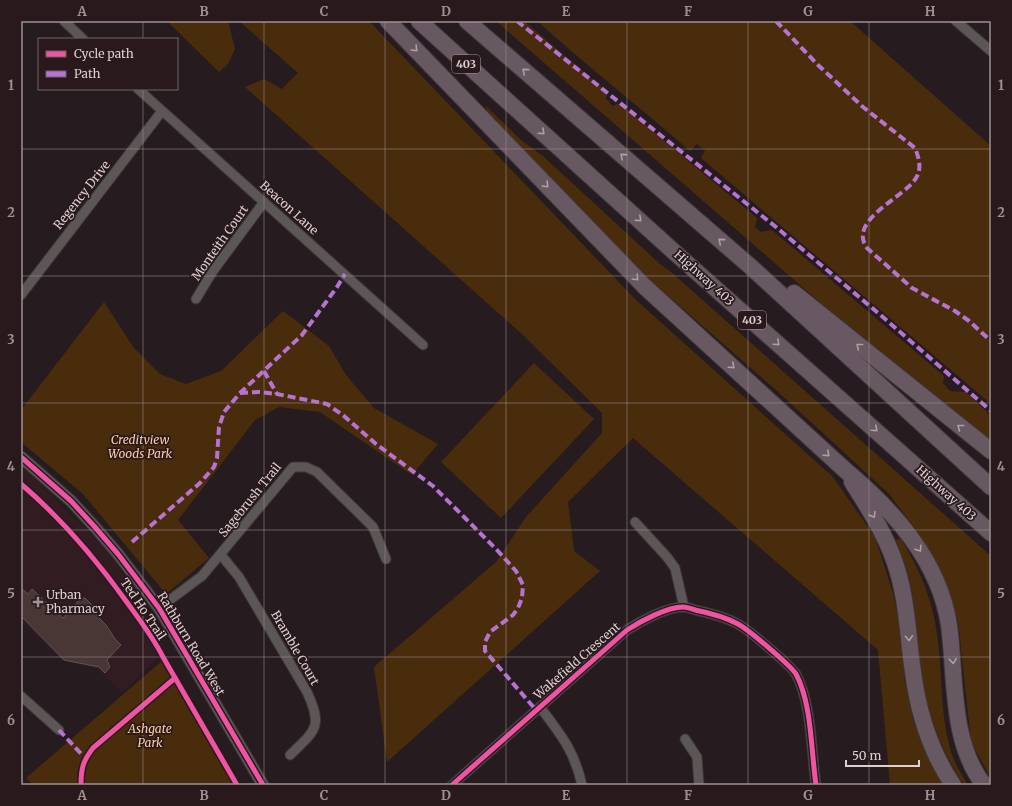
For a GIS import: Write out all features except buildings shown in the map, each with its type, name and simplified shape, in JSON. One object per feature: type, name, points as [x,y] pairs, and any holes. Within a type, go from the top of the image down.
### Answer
[{"type":"highway","points":[[388,21],[644,286],[872,493],[902,526],[922,554],[936,582],[948,623],[958,720],[962,740],[965,752],[976,774],[984,785]]},
{"type":"highway","name":"Highway 403","points":[[419,21],[672,250],[991,533]]},
{"type":"highway","name":"403","points":[[467,21],[751,267],[991,487]]},
{"type":"highway","points":[[751,267],[784,285],[991,451]]},
{"type":"highway","points":[[845,470],[875,519],[893,556],[899,576],[907,615],[913,674],[918,701],[940,763],[953,785]]},
{"type":"street","points":[[64,21],[82,38]]},
{"type":"street","points":[[956,21],[991,51]]},
{"type":"street","name":"Beacon Lane","points":[[139,90],[422,345]]},
{"type":"street","name":"Regency Drive","points":[[21,295],[162,111]]},
{"type":"street","name":"Monteith Court","points":[[196,299],[213,271],[264,202]]},
{"type":"street","name":"Rathburn Road West","points":[[21,456],[71,501],[94,526],[118,554],[159,608],[263,785]]},
{"type":"street","name":"Sagebrush Trail","points":[[159,608],[202,576],[293,467],[306,467],[318,472],[373,527],[386,559]]},
{"type":"street","points":[[635,522],[675,568],[684,607]]},
{"type":"street","name":"Bramble Court","points":[[221,555],[239,577],[315,708],[317,720],[311,734],[290,755]]},
{"type":"street","name":"Wakefield Crescent","points":[[452,785],[627,630],[647,618],[666,611],[684,607],[716,615],[739,625],[778,656],[795,674],[809,719],[816,785]]},
{"type":"street","points":[[21,696],[59,730]]},
{"type":"street","points":[[540,707],[566,742],[576,762],[582,785]]},
{"type":"street","points":[[685,739],[697,758],[699,785]]},
{"type":"shaded area","points":[[21,465],[111,554],[166,650],[123,692],[97,669],[62,661],[21,621]]},
{"type":"green space","points":[[167,21],[228,21],[235,49],[228,64],[219,72]]},
{"type":"green space","points":[[239,21],[369,21],[635,299],[833,477],[875,537],[893,593],[901,633],[905,682],[913,719],[927,754],[943,785],[890,785],[878,650],[633,438],[568,502],[574,551],[600,571],[387,762],[374,667],[496,562],[526,517],[602,433],[602,413],[523,335],[245,87],[264,79],[282,89],[298,73]]},
{"type":"green space","points":[[496,21],[524,21],[607,92],[606,99],[613,106],[619,103],[757,218],[755,227],[761,232],[772,230],[944,376],[943,383],[950,391],[966,392],[991,416],[991,442],[868,344]]},
{"type":"green space","points":[[537,21],[850,21],[991,146],[991,404],[701,158],[705,150],[697,144],[690,151]]},
{"type":"green space","points":[[486,106],[521,140],[543,156],[660,264],[671,272],[991,556],[991,779],[971,741],[958,621],[941,571],[920,535],[889,494],[775,389],[642,273],[487,112]]},
{"type":"green space","name":"Creditview Woods Park","points":[[104,302],[134,348],[160,374],[186,384],[221,371],[283,311],[329,346],[346,375],[374,408],[438,444],[412,475],[320,412],[279,407],[255,420],[178,520],[209,558],[166,594],[83,494],[21,442],[21,410]]},
{"type":"green space","points":[[534,363],[594,419],[501,518],[441,462]]},
{"type":"green space","points":[[900,538],[922,578],[929,599],[935,622],[939,652],[942,698],[949,744],[952,755],[968,785],[964,785],[945,752],[930,715],[920,666],[911,586],[896,540]]},
{"type":"green space","name":"Ashgate Park","points":[[162,661],[237,785],[33,785],[26,778]]},
{"type":"marked path","points":[[517,21],[776,227],[991,411]]},
{"type":"marked path","points":[[776,21],[818,65],[863,107],[915,148],[919,163],[918,175],[910,186],[871,219],[865,228],[863,238],[867,248],[912,288],[955,311],[969,321],[991,341]]},
{"type":"marked path","points":[[132,542],[200,483],[214,467],[217,458],[219,427],[224,412],[240,393],[302,335],[345,274]]},
{"type":"marked path","points":[[264,371],[277,394]]},
{"type":"marked path","points":[[240,393],[259,392],[277,394],[327,404],[344,416],[376,444],[433,486],[497,550],[516,571],[523,585],[522,598],[513,615],[490,632],[485,642],[485,651],[536,710]]},
{"type":"marked path","points":[[59,730],[85,758]]},
{"type":"cycle path","name":"Ted Ho Trail","points":[[21,457],[71,501],[94,526],[118,554],[159,608],[263,785]]},
{"type":"cycle path","name":"Ted Ho Trail","points":[[21,484],[36,497],[77,539],[102,569],[141,621],[155,642],[237,785]]},
{"type":"cycle path","points":[[452,785],[627,630],[669,609],[683,607],[728,619],[738,624],[769,648],[796,674],[801,686],[808,713],[816,785]]},
{"type":"cycle path","points":[[81,785],[83,765],[93,748],[175,678]]},
{"type":"place","name":"Urban Pharmacy","points":[[38,602]]}]
